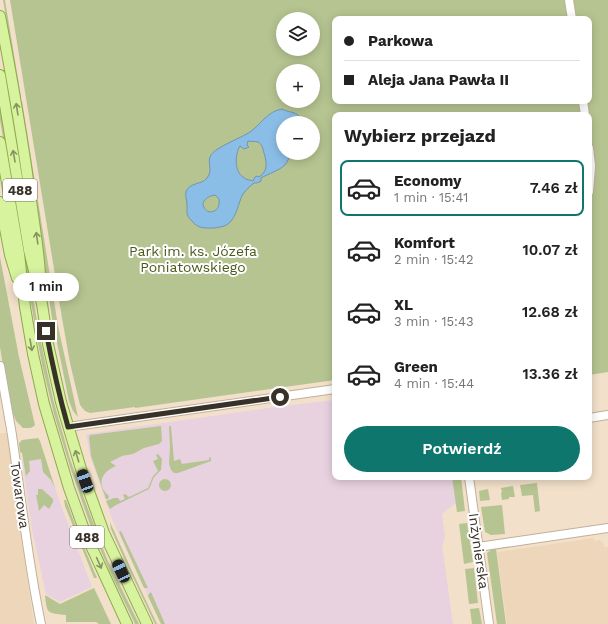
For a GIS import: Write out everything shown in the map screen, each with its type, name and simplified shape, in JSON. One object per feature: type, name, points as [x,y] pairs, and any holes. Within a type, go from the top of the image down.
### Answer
[{"type":"main road","points":[[0,16],[16,100],[35,228],[42,304]]},
{"type":"main road","name":"488","points":[[0,75],[29,250],[42,304],[61,402],[81,469],[104,533],[147,624]]},
{"type":"main road","name":"488","points":[[0,142],[19,254],[25,307],[44,404],[69,488],[86,535],[127,624]]},
{"type":"main road","points":[[0,202],[10,255],[25,307]]},
{"type":"street","points":[[569,0],[572,16]]},
{"type":"street","name":"Towarowa","points":[[0,366],[12,435],[29,558],[42,624]]},
{"type":"street","points":[[68,427],[332,390]]},
{"type":"street","points":[[592,418],[608,416]]},
{"type":"street","name":"Inżynierska","points":[[469,480],[489,624]]},
{"type":"street","points":[[478,547],[608,528]]},
{"type":"shaded area","points":[[332,400],[332,480],[452,480],[456,503],[442,514],[445,537],[442,545],[453,624],[161,624],[112,519],[90,456],[86,434]]},
{"type":"shaded area","points":[[0,433],[7,433],[34,624],[0,624]]},
{"type":"shaded area","points":[[44,455],[92,587],[60,602],[46,594],[32,530],[22,460]]},
{"type":"shaded area","points":[[594,538],[594,541],[600,540],[604,547],[608,547],[608,624],[507,624],[497,552]]},
{"type":"green space","points":[[3,0],[5,0],[21,97],[19,96]]},
{"type":"green space","name":"Park im. ks. Józefa Poniatowskiego","points":[[10,0],[608,0],[608,372],[592,375],[592,112],[332,112],[332,380],[90,413],[85,411],[80,405],[70,363],[62,318]]},
{"type":"green space","points":[[0,98],[39,333],[53,399],[70,459],[107,559],[139,624],[135,624],[109,570],[91,527],[71,470],[54,414],[42,365],[35,326],[0,120]]},
{"type":"green space","points":[[22,101],[58,326],[78,417],[73,411],[69,401],[52,318],[20,103]]},
{"type":"green space","points":[[0,257],[19,357],[35,425],[30,428],[23,428],[16,421],[9,403],[0,347]]},
{"type":"green space","points":[[161,426],[162,441],[159,444],[144,448],[133,454],[122,456],[110,462],[116,466],[104,475],[102,479],[102,488],[91,456],[90,435]]},
{"type":"green space","points":[[169,426],[171,426],[174,461],[180,459],[182,464],[209,460],[209,457],[211,458],[211,461],[178,473],[174,473],[169,464]]},
{"type":"green space","points":[[38,438],[55,488],[51,480],[43,472],[41,459],[29,461],[30,471],[26,476],[19,443],[22,440]]},
{"type":"green space","points":[[158,454],[162,459],[161,470],[154,477],[149,489],[110,509],[106,501],[118,498],[120,501],[125,499],[123,495],[125,494],[129,497],[148,488],[153,476],[158,471],[153,461],[158,459],[156,455]]},
{"type":"green space","points":[[163,479],[167,479],[171,485],[167,491],[163,491],[159,487],[159,483]]},
{"type":"green space","points":[[452,480],[461,480],[465,511],[457,512]]},
{"type":"green space","points":[[537,483],[540,511],[535,512],[533,495],[522,496],[520,485]]},
{"type":"green space","points":[[513,486],[515,497],[509,497],[509,499],[502,500],[501,488]]},
{"type":"green space","points":[[102,488],[105,492],[109,496],[108,499],[106,499]]},
{"type":"green space","points":[[38,489],[42,489],[53,499],[49,509],[44,505],[39,511],[36,495],[38,495]]},
{"type":"green space","points":[[488,489],[490,500],[480,501],[479,491]]},
{"type":"green space","points":[[64,500],[66,500],[97,578],[94,578],[65,506]]},
{"type":"green space","points":[[502,505],[505,534],[491,535],[485,532],[481,507]]},
{"type":"green space","points":[[110,522],[157,624],[155,624],[123,556],[111,529]]},
{"type":"green space","points":[[467,523],[473,562],[464,564],[459,524]]},
{"type":"green space","points":[[121,531],[148,588],[144,588],[119,532]]},
{"type":"green space","points":[[496,549],[506,624],[497,624],[487,553]]},
{"type":"green space","points":[[474,568],[478,603],[469,604],[465,569]]},
{"type":"green space","points":[[94,588],[111,624],[99,624],[96,622],[66,622],[66,615],[52,613],[46,606],[45,595],[60,604]]},
{"type":"green space","points":[[151,592],[165,624],[161,624],[148,596]]},
{"type":"green space","points":[[479,608],[482,624],[472,624],[470,609]]},
{"type":"water","points":[[282,109],[299,116],[276,116],[276,160],[288,160],[285,165],[261,178],[261,181],[254,183],[243,194],[233,218],[228,224],[214,228],[202,228],[194,224],[187,214],[186,192],[193,185],[202,182],[207,178],[210,172],[209,160],[211,155],[223,146],[250,132],[273,112]],"holes":[[[248,141],[257,142],[263,148],[266,166],[262,175],[255,177],[253,181],[243,177],[240,174],[238,171],[236,158],[240,146],[244,149],[249,147],[247,145]],[[215,195],[219,199],[219,204],[216,210],[209,212],[204,208],[203,203],[211,196]]]},
{"type":"route","points":[[46,331],[61,402],[68,427],[280,397]]}]
